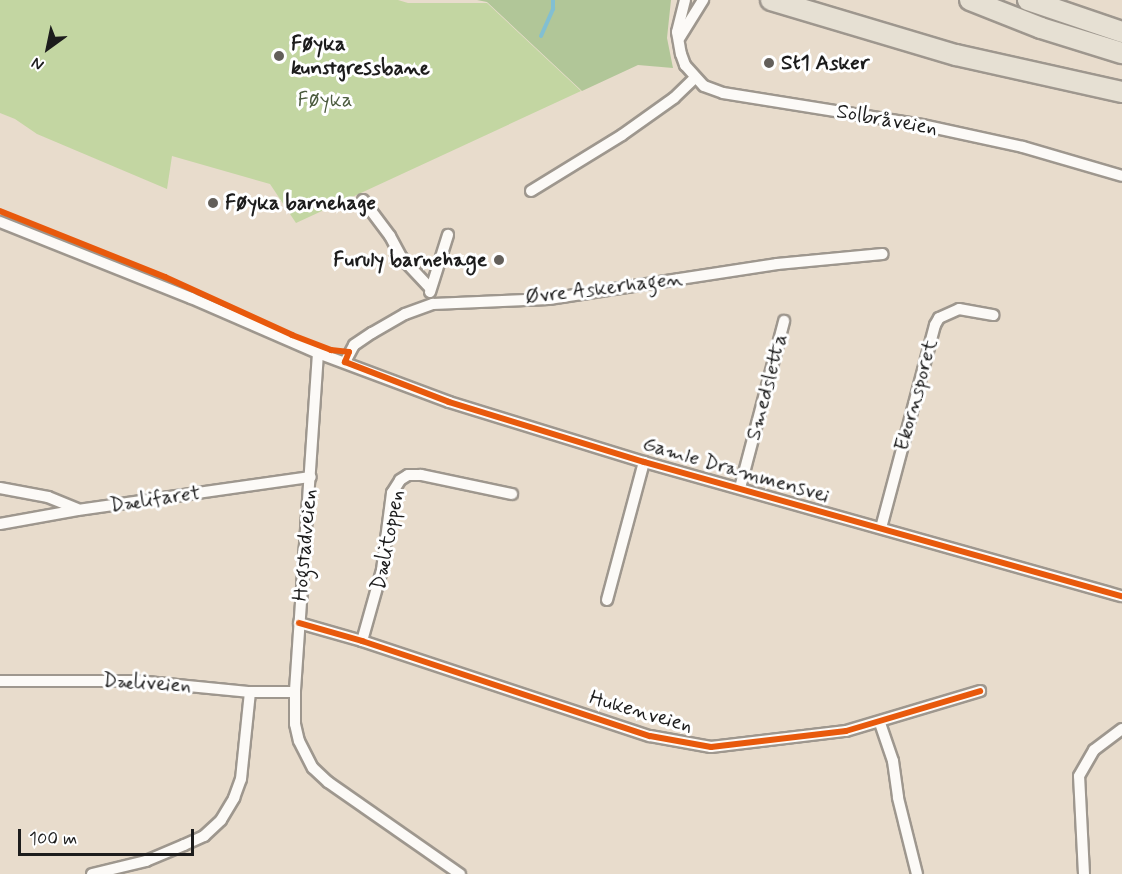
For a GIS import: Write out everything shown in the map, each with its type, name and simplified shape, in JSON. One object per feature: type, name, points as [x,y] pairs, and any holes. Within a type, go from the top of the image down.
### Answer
[{"type":"highway","points":[[771,0],[956,55],[1122,92]]},
{"type":"highway","points":[[970,0],[1051,31],[1122,53]]},
{"type":"highway","points":[[1028,0],[1122,32]]},
{"type":"street","points":[[531,191],[622,135],[674,98],[695,78],[685,65],[677,32],[685,0]]},
{"type":"street","points":[[679,40],[703,0]]},
{"type":"street","name":"Solbråveien","points":[[695,78],[704,86],[723,93],[922,125],[1023,147],[1122,176]]},
{"type":"street","points":[[363,200],[390,236],[401,257],[430,288]]},
{"type":"street","name":"Gamle Drammensvei","points":[[0,222],[191,298],[318,353],[470,409],[644,462],[1122,596]]},
{"type":"street","points":[[433,304],[430,288],[448,235]]},
{"type":"street","name":"Øvre Askerhagen","points":[[345,362],[354,345],[372,333],[405,314],[433,304],[549,299],[777,264],[883,254]]},
{"type":"street","name":"Ekornsporet","points":[[881,528],[935,325],[939,318],[959,309],[993,315]]},
{"type":"street","name":"Smedsletta","points":[[740,488],[784,321]]},
{"type":"street","name":"Hogstadveien","points":[[318,353],[295,693],[297,733],[305,755],[328,782],[460,874]]},
{"type":"street","name":"Gamle Drammensvei","points":[[607,600],[644,462]]},
{"type":"street","name":"Dælitoppen","points":[[362,641],[382,570],[392,493],[399,480],[408,475],[421,475],[512,494]]},
{"type":"street","name":"Dælifaret","points":[[0,524],[78,510],[311,477]]},
{"type":"street","points":[[0,488],[48,497],[78,510]]},
{"type":"street","name":"Hukenveien","points":[[299,623],[362,641],[650,736],[711,747],[846,731],[880,723],[980,691]]},
{"type":"street","name":"Dæliveien","points":[[0,681],[136,681],[250,692],[295,693]]},
{"type":"street","points":[[92,874],[146,861],[175,849],[204,836],[221,820],[234,798],[243,771],[250,692]]},
{"type":"street","points":[[880,723],[893,761],[898,798],[917,874]]},
{"type":"street","points":[[1084,874],[1079,776],[1094,750],[1122,729]]},
{"type":"green space","name":"Føyka","points":[[0,0],[398,0],[408,3],[487,3],[581,91],[296,223],[270,184],[172,156],[167,189],[37,134],[15,119],[0,113]]},
{"type":"green space","points":[[477,0],[671,0],[667,38],[673,68],[638,65],[582,91],[487,2]]},
{"type":"waterway","points":[[541,36],[553,9],[553,0]]},
{"type":"cycle path","points":[[0,211],[165,277],[292,335],[331,350],[349,352],[345,362],[449,402],[644,462],[1122,596]]},
{"type":"cycle path","points":[[299,623],[362,641],[650,736],[711,747],[846,731],[980,691]]},
{"type":"place","name":"Føyka kunstgressbane","points":[[279,56]]},
{"type":"place","name":"St1 Asker","points":[[769,63]]},
{"type":"place","name":"Føyka barnehage","points":[[213,203]]},
{"type":"place","name":"Furuly barnehage","points":[[499,260]]}]
